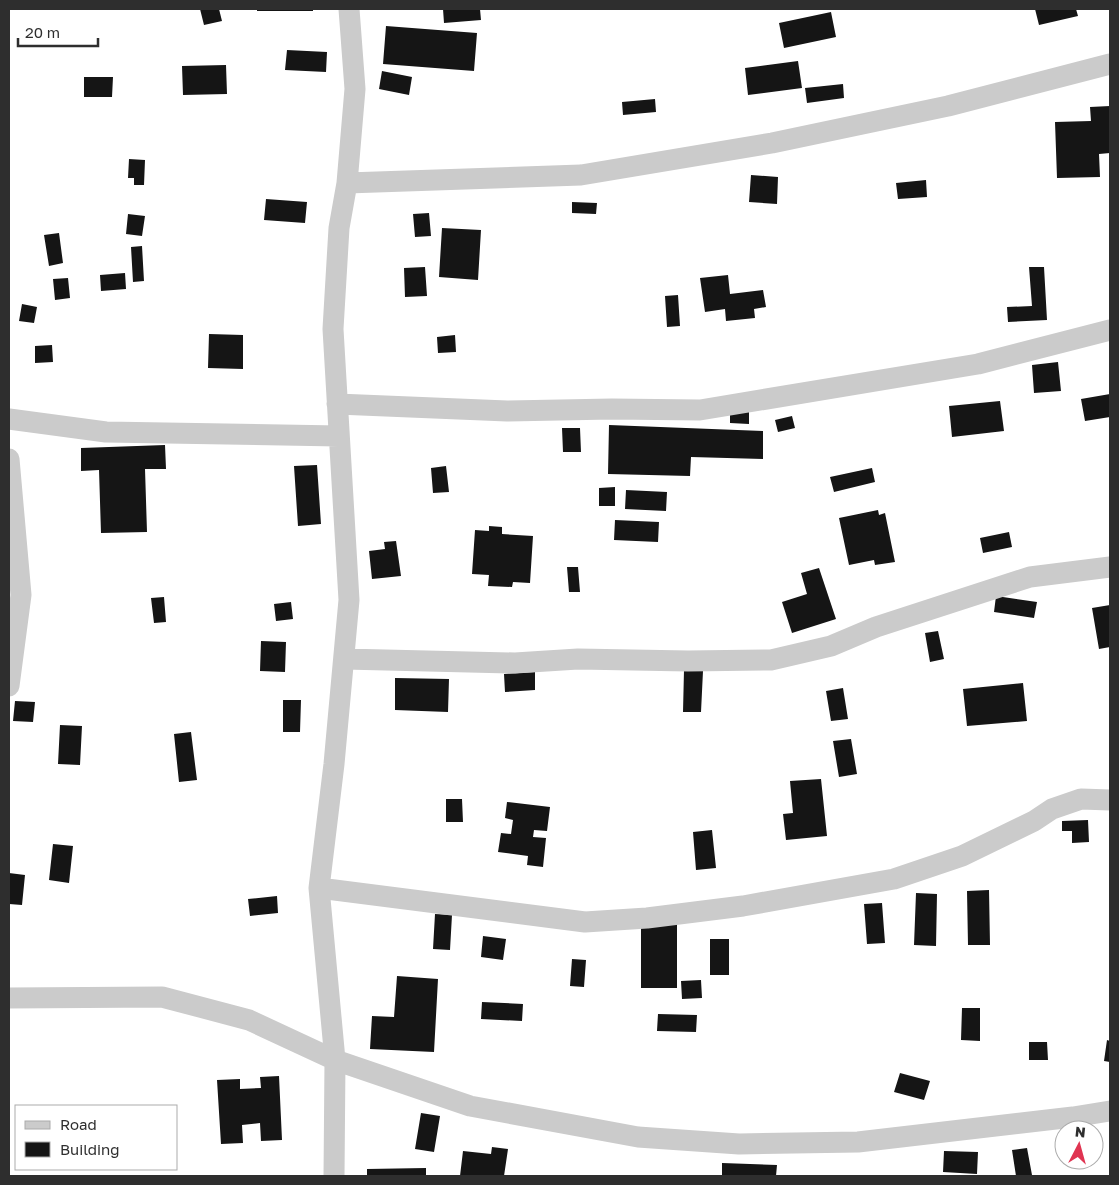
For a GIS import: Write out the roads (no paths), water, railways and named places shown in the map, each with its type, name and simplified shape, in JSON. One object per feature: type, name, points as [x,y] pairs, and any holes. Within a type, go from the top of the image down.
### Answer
[{"type":"street","points":[[334,1176],[335,1060],[319,888],[349,600],[333,329],[339,228],[347,183],[355,89],[349,9]]},
{"type":"street","points":[[347,183],[580,175],[772,143],[948,106],[1110,64]]},
{"type":"street","points":[[337,404],[508,411],[700,410],[978,364],[1110,330]]},
{"type":"street","points":[[9,419],[106,432],[339,436]]},
{"type":"street","points":[[9,459],[15,595],[9,686]]},
{"type":"street","points":[[344,659],[515,663],[578,658],[688,661],[771,660],[831,646],[876,627],[1030,577],[1110,567]]},
{"type":"street","points":[[319,888],[586,922],[648,918],[743,906],[894,879],[962,856],[1034,821],[1052,810],[1081,799],[1110,800]]},
{"type":"street","points":[[9,998],[162,997],[249,1020],[335,1060],[470,1106],[638,1137],[739,1144],[858,1142],[1073,1118],[1110,1111]]}]
